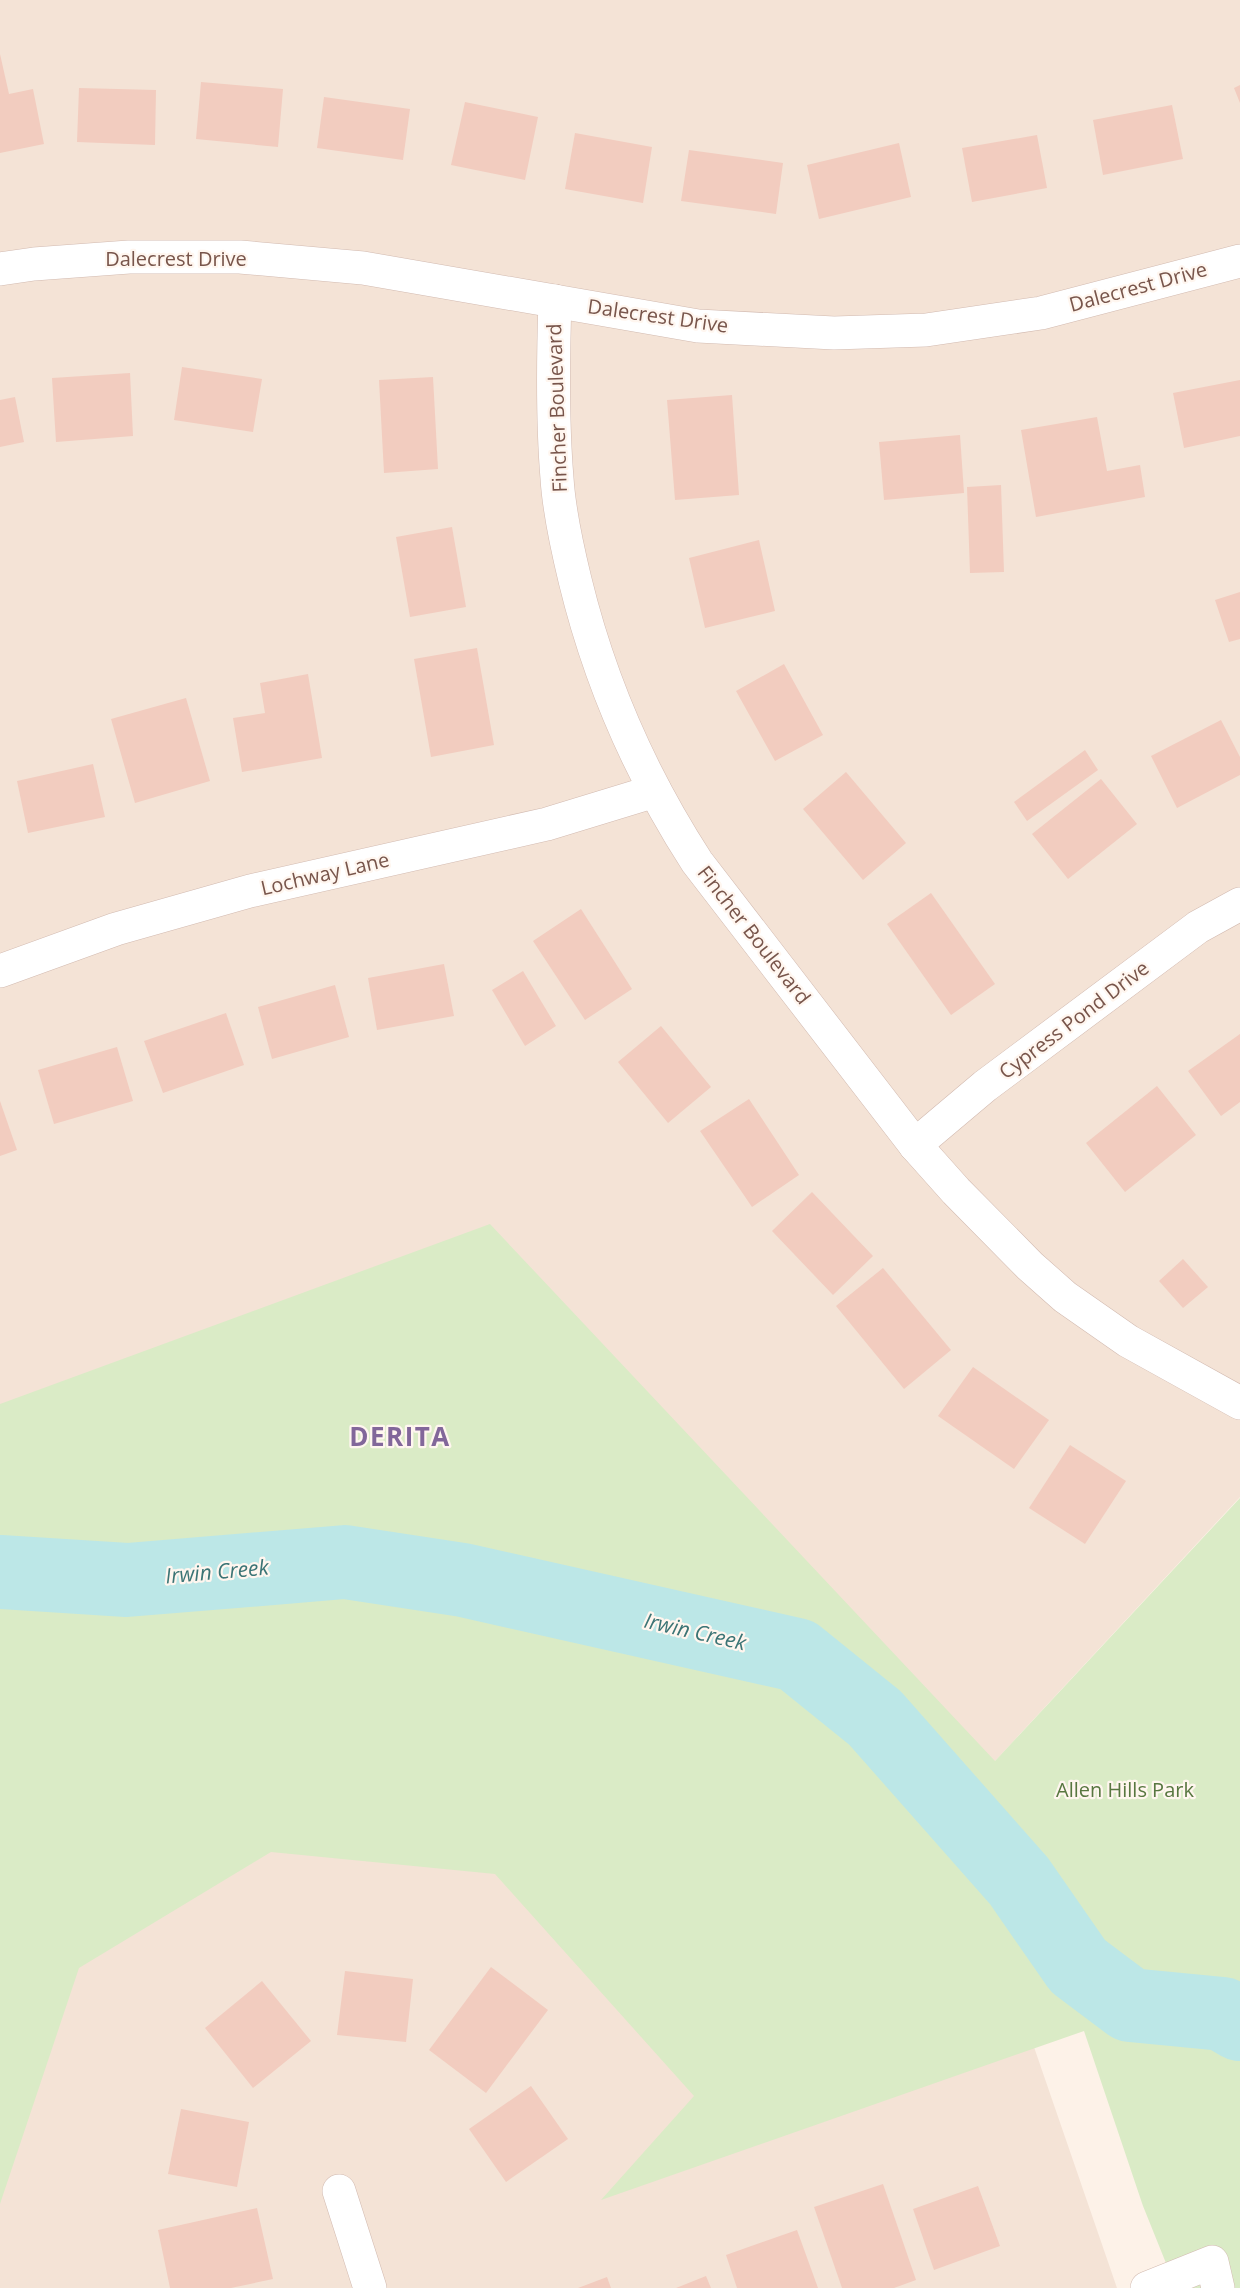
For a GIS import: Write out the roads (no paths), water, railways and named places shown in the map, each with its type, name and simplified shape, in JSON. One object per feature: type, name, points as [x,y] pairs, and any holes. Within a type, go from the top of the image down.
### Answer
[{"type":"street","name":"Dalecrest Drive","points":[[0,269],[34,264],[129,257],[240,257],[363,268],[698,326],[834,333],[926,330],[1041,313],[1240,261]]},
{"type":"street","name":"Fincher Boulevard","points":[[555,301],[553,414],[557,479],[565,539],[588,634],[608,690],[670,821],[697,862],[915,1145],[956,1191],[1030,1266],[1065,1297],[1128,1341],[1240,1403]]},
{"type":"street","name":"Lochway Lane","points":[[0,971],[116,929],[250,891],[547,824],[655,791]]},
{"type":"street","name":"Cypress Pond Drive","points":[[915,1145],[985,1086],[1198,927],[1240,904]]},
{"type":"street","points":[[339,2191],[370,2288]]},
{"type":"street","points":[[1147,2288],[1215,2275]]},
{"type":"waterway","name":"Irwin Creek","points":[[0,1572],[127,1580],[345,1562],[463,1580],[797,1655],[875,1718],[1019,1881],[1078,1966],[1130,2005],[1223,2014],[1240,2024]]},
{"type":"waterway","points":[[1223,2014],[1240,2003]]},
{"type":"district","name":"DERITA","points":[[400,1437]]},
{"type":"park label","name":"Allen Hills Park","points":[[1125,1790]]}]
